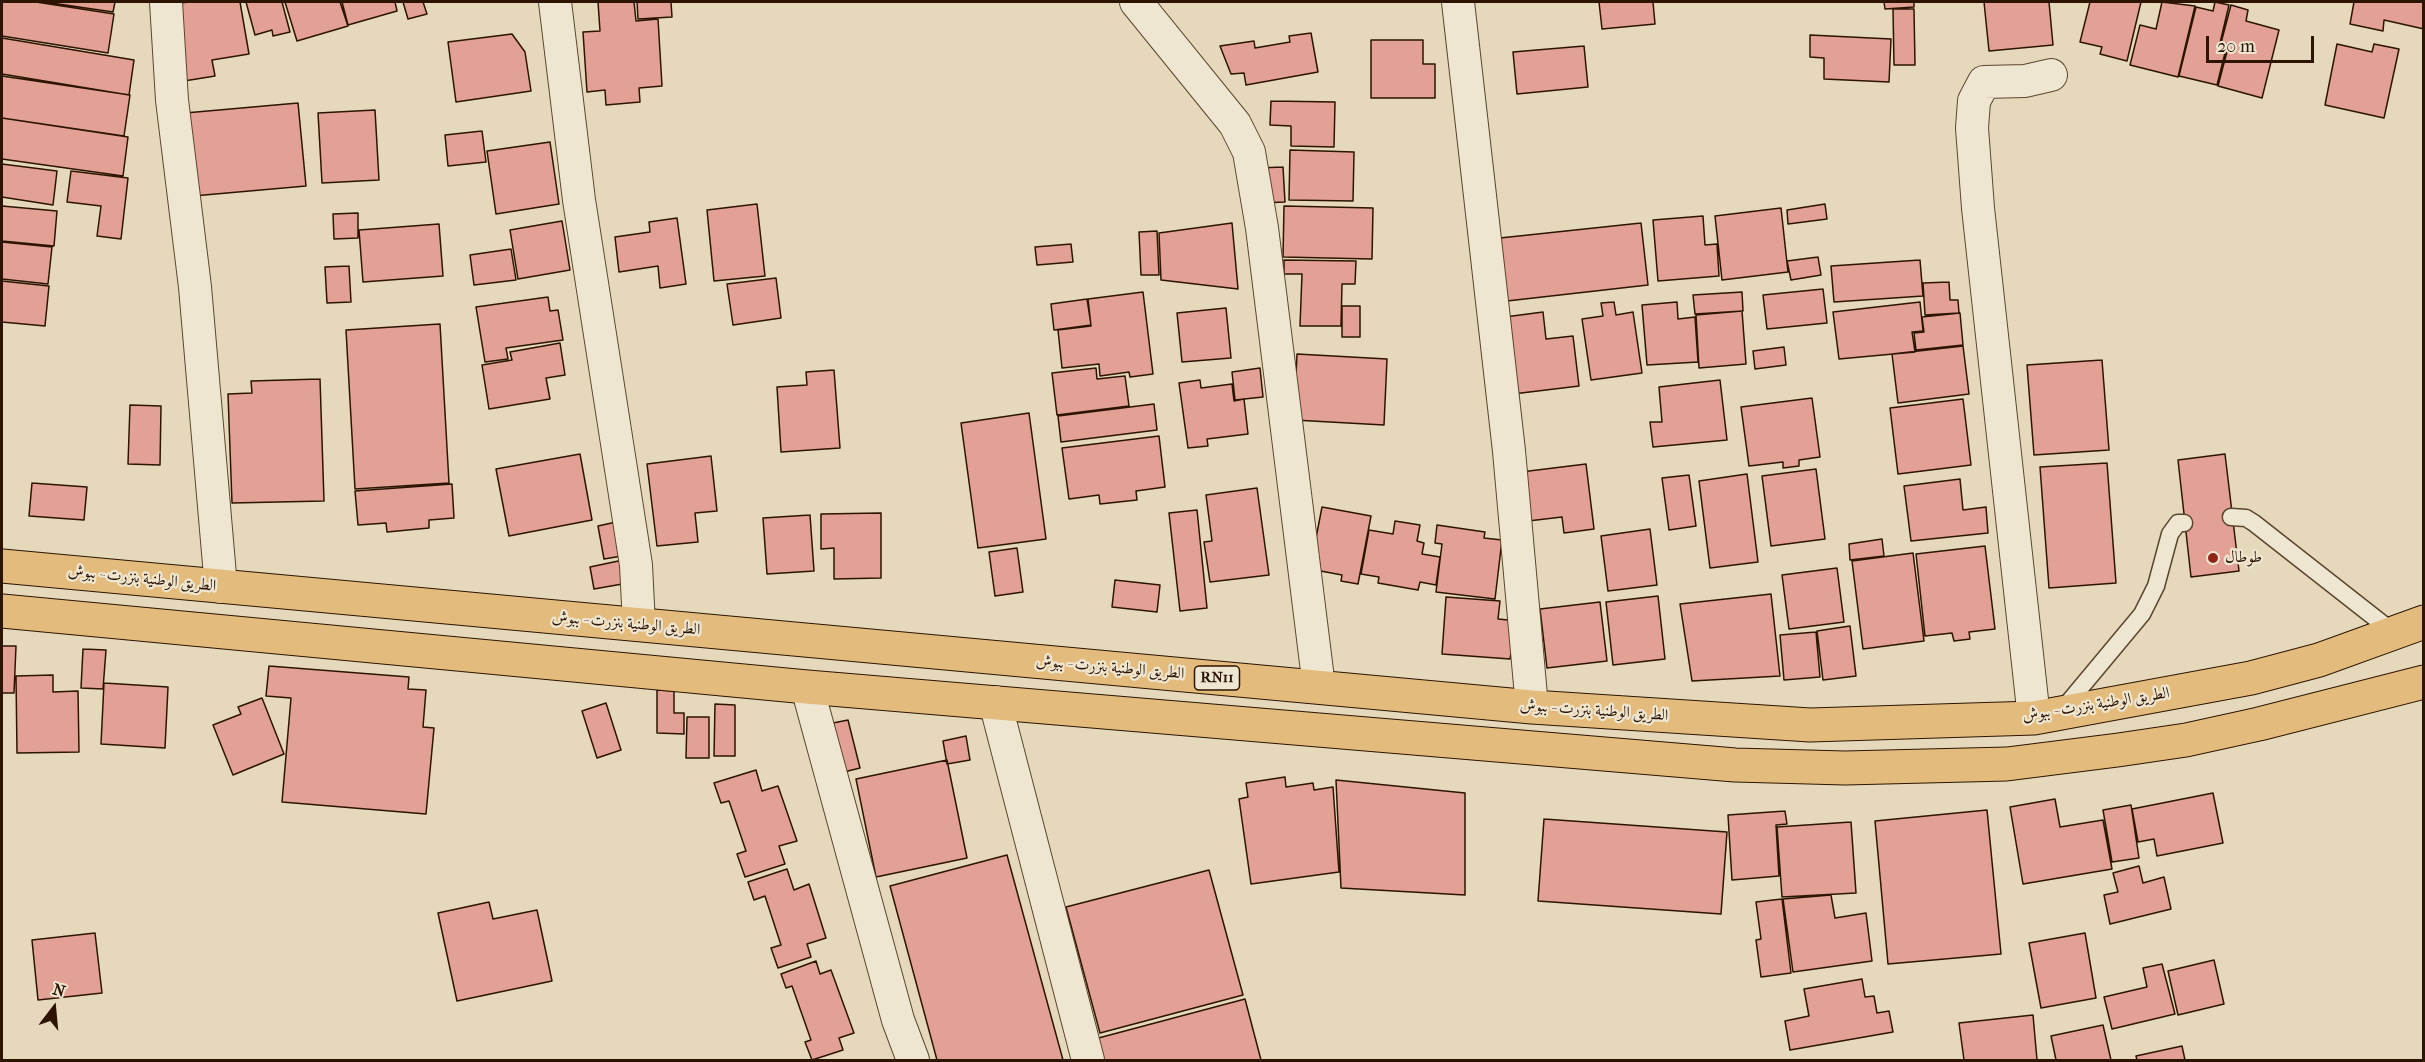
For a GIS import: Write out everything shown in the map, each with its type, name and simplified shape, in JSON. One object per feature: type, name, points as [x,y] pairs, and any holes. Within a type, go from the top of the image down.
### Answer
[{"type":"main road","name":"الطريق الوطنية بنزرت - ببوش","points":[[2,566],[1532,707],[1810,725],[2047,715],[2251,678],[2319,660],[2424,622]]},
{"type":"main road","points":[[2,611],[807,687],[1735,765],[1845,768],[2007,764],[2186,740],[2424,682]]},
{"type":"street","points":[[166,2],[172,100],[195,287],[221,587]]},
{"type":"street","points":[[555,2],[579,200],[636,565],[639,625]]},
{"type":"street","points":[[1136,2],[1235,124],[1249,152],[1262,228],[1319,687]]},
{"type":"street","points":[[1458,2],[1509,451],[1532,707]]},
{"type":"street","points":[[2047,715],[1978,208],[1972,129],[1974,101],[1984,82],[2025,81],[2051,75]]},
{"type":"street","points":[[807,687],[898,1020],[913,1060]]},
{"type":"street","points":[[995,702],[1088,1060]]},
{"type":"lane","points":[[2232,517],[2246,518],[2254,523],[2393,632]]},
{"type":"lane","points":[[2047,715],[2142,614],[2156,586],[2170,534],[2178,523],[2184,523]]},
{"type":"building","points":[[2,2],[36,2],[114,14],[108,53],[2,36]]},
{"type":"building","points":[[45,2],[115,2],[113,12]]},
{"type":"building","points":[[240,2],[249,54],[212,60],[215,76],[184,81],[172,4]]},
{"type":"building","points":[[246,2],[282,2],[290,32],[273,36],[272,30],[255,35]]},
{"type":"building","points":[[285,2],[340,2],[348,26],[297,41]]},
{"type":"building","points":[[342,2],[395,2],[397,11],[348,25]]},
{"type":"building","points":[[403,2],[423,2],[427,14],[408,19]]},
{"type":"building","points":[[598,2],[634,2],[636,21],[658,19],[662,86],[639,88],[640,102],[606,105],[605,90],[587,92],[583,32],[600,31]]},
{"type":"building","points":[[637,2],[671,2],[672,17],[638,19]]},
{"type":"building","points":[[1599,2],[1653,2],[1655,24],[1602,29]]},
{"type":"building","points":[[1884,2],[1914,2],[1914,7],[1885,9]]},
{"type":"building","points":[[1984,2],[2049,2],[2053,45],[1989,51]]},
{"type":"building","points":[[2090,2],[2141,2],[2127,61],[2100,54],[2102,47],[2080,42]]},
{"type":"building","points":[[2162,2],[2195,6],[2178,77],[2130,65],[2140,25],[2156,29]]},
{"type":"building","points":[[2215,2],[2229,5],[2220,43],[2227,45],[2217,85],[2179,76],[2196,7],[2213,11]]},
{"type":"building","points":[[2354,2],[2424,2],[2424,29],[2384,20],[2383,31],[2350,24]]},
{"type":"building","points":[[2231,5],[2248,10],[2246,21],[2279,30],[2262,98],[2218,86],[2229,44],[2221,43]]},
{"type":"building","points":[[1893,9],[1914,9],[1915,65],[1894,65]]},
{"type":"building","points":[[1311,33],[1318,72],[1246,85],[1244,73],[1231,74],[1220,46],[1254,41],[1255,48],[1290,42],[1289,36]]},
{"type":"building","points":[[512,34],[525,52],[531,91],[456,102],[448,42]]},
{"type":"building","points":[[1810,35],[1891,39],[1889,82],[1824,79],[1824,58],[1810,57]]},
{"type":"building","points":[[2,38],[134,60],[129,95],[2,74]]},
{"type":"building","points":[[1371,40],[1423,40],[1423,64],[1435,64],[1435,98],[1371,98]]},
{"type":"building","points":[[2337,44],[2372,52],[2374,44],[2399,49],[2384,118],[2325,105]]},
{"type":"building","points":[[1584,46],[1588,87],[1517,94],[1513,52]]},
{"type":"building","points":[[2,76],[130,95],[124,136],[2,118]]},
{"type":"building","points":[[1271,101],[1335,102],[1334,147],[1291,146],[1291,126],[1270,125]]},
{"type":"building","points":[[298,103],[306,186],[193,196],[185,113]]},
{"type":"building","points":[[375,110],[379,180],[322,183],[318,113]]},
{"type":"building","points":[[2,118],[128,137],[123,176],[2,159]]},
{"type":"building","points":[[482,131],[486,162],[448,166],[445,135]]},
{"type":"building","points":[[550,142],[559,204],[496,214],[487,151]]},
{"type":"building","points":[[1290,150],[1354,152],[1353,201],[1289,200]]},
{"type":"building","points":[[2,164],[57,171],[53,205],[2,197]]},
{"type":"building","points":[[1283,167],[1285,202],[1260,203],[1258,168]]},
{"type":"building","points":[[71,171],[128,178],[121,239],[97,236],[101,206],[67,202]]},
{"type":"building","points":[[757,204],[765,276],[714,281],[707,210]]},
{"type":"building","points":[[1825,204],[1827,219],[1788,224],[1787,210]]},
{"type":"building","points":[[2,206],[57,211],[54,246],[2,241]]},
{"type":"building","points":[[1284,206],[1373,208],[1372,259],[1283,257]]},
{"type":"building","points":[[1781,208],[1788,272],[1722,280],[1715,216]]},
{"type":"building","points":[[358,213],[358,238],[334,239],[333,214]]},
{"type":"building","points":[[1703,216],[1705,245],[1717,244],[1719,276],[1658,281],[1653,220]]},
{"type":"building","points":[[677,218],[686,284],[660,288],[658,266],[619,272],[615,237],[650,232],[649,222]]},
{"type":"building","points":[[562,221],[570,270],[518,279],[510,230]]},
{"type":"building","points":[[1232,223],[1238,289],[1161,280],[1159,233]]},
{"type":"building","points":[[1641,223],[1648,285],[1507,301],[1500,238]]},
{"type":"building","points":[[439,224],[443,276],[363,282],[359,230]]},
{"type":"building","points":[[1157,231],[1159,275],[1141,275],[1139,232]]},
{"type":"building","points":[[2,242],[52,247],[48,284],[2,279]]},
{"type":"building","points":[[1071,244],[1073,262],[1037,265],[1035,247]]},
{"type":"building","points":[[511,249],[516,280],[474,285],[470,255]]},
{"type":"building","points":[[1818,257],[1821,275],[1791,280],[1787,261]]},
{"type":"building","points":[[1284,260],[1356,261],[1355,284],[1342,284],[1341,326],[1300,326],[1302,274],[1284,274]]},
{"type":"building","points":[[1920,260],[1923,296],[1834,302],[1831,266]]},
{"type":"building","points":[[349,266],[351,302],[327,303],[325,267]]},
{"type":"building","points":[[776,278],[781,318],[733,325],[727,284]]},
{"type":"building","points":[[2,281],[49,286],[45,326],[2,322]]},
{"type":"building","points":[[1949,282],[1950,300],[1958,300],[1959,313],[1925,315],[1923,283]]},
{"type":"building","points":[[1823,289],[1827,323],[1767,329],[1763,295]]},
{"type":"building","points":[[1143,292],[1153,374],[1130,377],[1129,372],[1100,376],[1099,364],[1062,368],[1058,330],[1091,326],[1088,299]]},
{"type":"building","points":[[1742,292],[1743,311],[1695,314],[1693,295]]},
{"type":"building","points":[[548,297],[550,311],[558,310],[563,340],[506,348],[508,359],[485,362],[476,307]]},
{"type":"building","points":[[1087,299],[1091,325],[1054,330],[1051,304]]},
{"type":"building","points":[[1614,302],[1616,315],[1633,312],[1642,373],[1591,380],[1582,319],[1603,316],[1601,303]]},
{"type":"building","points":[[1677,302],[1678,319],[1695,317],[1698,362],[1647,365],[1642,305]]},
{"type":"building","points":[[1920,302],[1923,331],[1912,332],[1915,352],[1839,359],[1833,312]]},
{"type":"building","points":[[1342,306],[1360,306],[1360,337],[1342,337]]},
{"type":"building","points":[[1226,308],[1231,358],[1182,362],[1177,313]]},
{"type":"building","points":[[1742,311],[1746,364],[1699,368],[1696,315]]},
{"type":"building","points":[[1543,312],[1546,339],[1573,336],[1579,386],[1513,394],[1505,317]]},
{"type":"building","points":[[1960,313],[1963,345],[1916,350],[1914,333],[1924,332],[1922,317]]},
{"type":"building","points":[[440,324],[449,483],[355,489],[346,330]]},
{"type":"building","points":[[560,343],[565,375],[546,378],[550,399],[489,409],[482,365],[512,360],[510,352]]},
{"type":"building","points":[[1963,346],[1969,394],[1898,403],[1892,354]]},
{"type":"building","points":[[1784,347],[1786,365],[1755,369],[1753,351]]},
{"type":"building","points":[[1297,354],[1387,359],[1384,425],[1294,420]]},
{"type":"building","points":[[2102,360],[2109,450],[2034,455],[2027,365]]},
{"type":"building","points":[[1096,368],[1097,379],[1125,376],[1129,406],[1057,415],[1052,373]]},
{"type":"building","points":[[1260,368],[1263,397],[1235,400],[1232,372]]},
{"type":"building","points":[[834,370],[840,448],[781,452],[777,387],[807,385],[806,372]]},
{"type":"building","points":[[320,379],[324,501],[232,503],[228,394],[252,393],[251,381]]},
{"type":"building","points":[[1200,380],[1201,388],[1232,384],[1234,401],[1244,399],[1248,434],[1207,439],[1208,446],[1188,448],[1179,383]]},
{"type":"building","points":[[1720,380],[1727,440],[1653,447],[1650,422],[1662,422],[1659,387]]},
{"type":"building","points":[[1812,398],[1820,457],[1799,460],[1799,466],[1783,468],[1783,462],[1749,466],[1741,407]]},
{"type":"building","points":[[1963,399],[1971,465],[1898,474],[1890,408]]},
{"type":"building","points":[[1154,404],[1157,430],[1061,442],[1058,416]]},
{"type":"building","points":[[130,405],[161,406],[160,465],[128,464]]},
{"type":"building","points":[[1029,413],[1046,539],[978,548],[961,423]]},
{"type":"building","points":[[1159,436],[1165,487],[1136,491],[1137,500],[1100,504],[1099,495],[1069,499],[1062,448]]},
{"type":"building","points":[[580,454],[592,520],[509,536],[496,469]]},
{"type":"building","points":[[2225,454],[2239,571],[2191,577],[2178,460]]},
{"type":"building","points":[[711,456],[717,511],[695,513],[698,542],[657,546],[647,464]]},
{"type":"building","points":[[2107,463],[2116,583],[2049,588],[2040,467]]},
{"type":"building","points":[[1586,464],[1594,529],[1564,533],[1562,517],[1528,521],[1521,472]]},
{"type":"building","points":[[1816,469],[1825,539],[1771,546],[1762,476]]},
{"type":"building","points":[[1747,474],[1758,562],[1710,568],[1699,481]]},
{"type":"building","points":[[1689,475],[1696,526],[1669,530],[1662,478]]},
{"type":"building","points":[[1960,479],[1963,510],[1986,507],[1988,533],[1911,541],[1904,486]]},
{"type":"building","points":[[32,483],[87,487],[84,520],[29,516]]},
{"type":"building","points":[[452,484],[454,518],[429,520],[429,528],[387,532],[386,523],[358,525],[355,491]]},
{"type":"building","points":[[1257,488],[1269,575],[1210,582],[1204,542],[1212,541],[1206,495]]},
{"type":"building","points":[[1322,507],[1371,516],[1358,584],[1341,581],[1342,575],[1310,569]]},
{"type":"building","points":[[1197,510],[1207,608],[1180,611],[1169,513]]},
{"type":"building","points":[[881,513],[881,578],[834,579],[834,548],[821,549],[821,514]]},
{"type":"building","points":[[810,515],[814,571],[767,574],[763,518]]},
{"type":"building","points":[[1395,521],[1420,525],[1417,541],[1424,543],[1422,554],[1440,557],[1436,585],[1420,582],[1418,590],[1378,583],[1379,577],[1361,574],[1369,530],[1393,534]]},
{"type":"building","points":[[616,522],[622,556],[604,559],[598,526]]},
{"type":"building","points":[[1437,525],[1485,532],[1484,538],[1502,540],[1495,599],[1436,592],[1442,544],[1435,543]]},
{"type":"building","points":[[1650,529],[1657,585],[1608,591],[1601,536]]},
{"type":"building","points":[[1882,539],[1884,556],[1850,560],[1849,544]]},
{"type":"building","points":[[1985,546],[1995,629],[1969,632],[1970,639],[1954,641],[1952,633],[1925,636],[1916,554]]},
{"type":"building","points":[[1017,548],[1023,592],[995,596],[989,552]]},
{"type":"building","points":[[1913,553],[1924,641],[1863,649],[1852,561]]},
{"type":"building","points":[[623,560],[628,583],[594,589],[590,567]]},
{"type":"building","points":[[1837,568],[1844,622],[1789,629],[1782,575]]},
{"type":"building","points":[[1115,580],[1160,585],[1157,612],[1112,607]]},
{"type":"building","points":[[1771,594],[1780,676],[1692,681],[1680,604]]},
{"type":"building","points":[[1658,596],[1665,659],[1613,665],[1606,602]]},
{"type":"building","points":[[1446,597],[1500,601],[1498,619],[1518,621],[1516,653],[1511,653],[1510,659],[1442,654]]},
{"type":"building","points":[[1600,602],[1607,661],[1547,668],[1540,609]]},
{"type":"building","points":[[1850,626],[1856,676],[1823,680],[1817,631]]},
{"type":"building","points":[[1816,632],[1820,677],[1784,680],[1780,635]]},
{"type":"building","points":[[2,646],[16,646],[14,693],[2,693]]},
{"type":"building","points":[[83,649],[106,650],[103,689],[81,688]]},
{"type":"building","points":[[269,666],[409,677],[408,689],[426,690],[423,727],[434,728],[426,814],[282,802],[291,698],[266,696]]},
{"type":"building","points":[[53,675],[53,692],[78,691],[79,752],[17,753],[16,676]]},
{"type":"building","points":[[104,683],[168,687],[165,748],[101,744]]},
{"type":"building","points":[[657,690],[674,691],[674,713],[684,713],[684,734],[657,733]]},
{"type":"building","points":[[262,698],[284,754],[233,775],[213,725],[241,714],[238,707]]},
{"type":"building","points":[[606,703],[621,750],[597,758],[582,711]]},
{"type":"building","points":[[715,704],[735,705],[735,756],[714,756]]},
{"type":"building","points":[[687,717],[709,717],[709,758],[686,758]]},
{"type":"building","points":[[848,720],[860,768],[840,773],[828,724]]},
{"type":"building","points":[[966,736],[970,760],[947,764],[943,741]]},
{"type":"building","points":[[947,760],[967,858],[876,877],[856,779]]},
{"type":"building","points":[[756,770],[762,791],[778,786],[797,841],[779,846],[785,864],[745,877],[737,854],[746,851],[729,801],[721,803],[714,783]]},
{"type":"building","points":[[1285,777],[1286,787],[1313,783],[1314,790],[1333,787],[1339,872],[1251,884],[1239,799],[1248,797],[1246,783]]},
{"type":"building","points":[[1336,780],[1465,793],[1465,895],[1341,888]]},
{"type":"building","points":[[2213,793],[2223,843],[2157,856],[2154,839],[2138,842],[2132,809]]},
{"type":"building","points":[[2055,799],[2060,827],[2103,820],[2112,869],[2023,884],[2010,807]]},
{"type":"building","points":[[2131,805],[2139,858],[2112,862],[2103,810]]},
{"type":"building","points":[[1987,810],[2001,954],[1888,964],[1875,821]]},
{"type":"building","points":[[1785,811],[1787,824],[1776,825],[1779,876],[1732,880],[1728,815]]},
{"type":"building","points":[[1544,819],[1727,832],[1721,914],[1538,901]]},
{"type":"building","points":[[1851,822],[1856,893],[1782,897],[1777,827]]},
{"type":"building","points":[[1007,855],[1063,1060],[937,1060],[890,886]]},
{"type":"building","points":[[2139,866],[2143,883],[2164,877],[2171,909],[2110,924],[2104,895],[2118,892],[2113,873]]},
{"type":"building","points":[[787,869],[794,890],[809,884],[826,938],[807,944],[811,957],[778,968],[771,948],[781,945],[765,896],[754,900],[748,882]]},
{"type":"building","points":[[1209,870],[1243,995],[1100,1033],[1066,907]]},
{"type":"building","points":[[1831,895],[1835,918],[1866,913],[1872,961],[1793,972],[1783,899]]},
{"type":"building","points":[[1782,899],[1791,973],[1761,977],[1756,940],[1761,939],[1756,902]]},
{"type":"building","points":[[489,902],[493,919],[537,910],[552,981],[457,1001],[438,913]]},
{"type":"building","points":[[95,933],[102,993],[38,1000],[32,940]]},
{"type":"building","points":[[2085,933],[2096,998],[2041,1008],[2029,943]]},
{"type":"building","points":[[2214,960],[2224,1004],[2178,1015],[2168,971]]},
{"type":"building","points":[[816,961],[820,974],[831,970],[854,1033],[839,1038],[843,1050],[812,1060],[805,1042],[811,1040],[792,986],[786,988],[781,974]]},
{"type":"building","points":[[2162,964],[2175,1014],[2112,1029],[2104,997],[2147,987],[2143,968]]},
{"type":"building","points":[[1862,979],[1865,997],[1874,996],[1877,1013],[1889,1011],[1893,1032],[1790,1050],[1785,1021],[1809,1016],[1804,989]]},
{"type":"building","points":[[1245,999],[1261,1060],[1097,1060],[1091,1040]]},
{"type":"building","points":[[2033,1015],[2037,1060],[1964,1060],[1959,1023]]},
{"type":"building","points":[[2103,1025],[2111,1060],[2056,1060],[2051,1036]]},
{"type":"building","points":[[2182,1046],[2185,1060],[2137,1060],[2136,1056]]},
{"type":"place","name":"طوطال","points":[[2213,558]]}]
